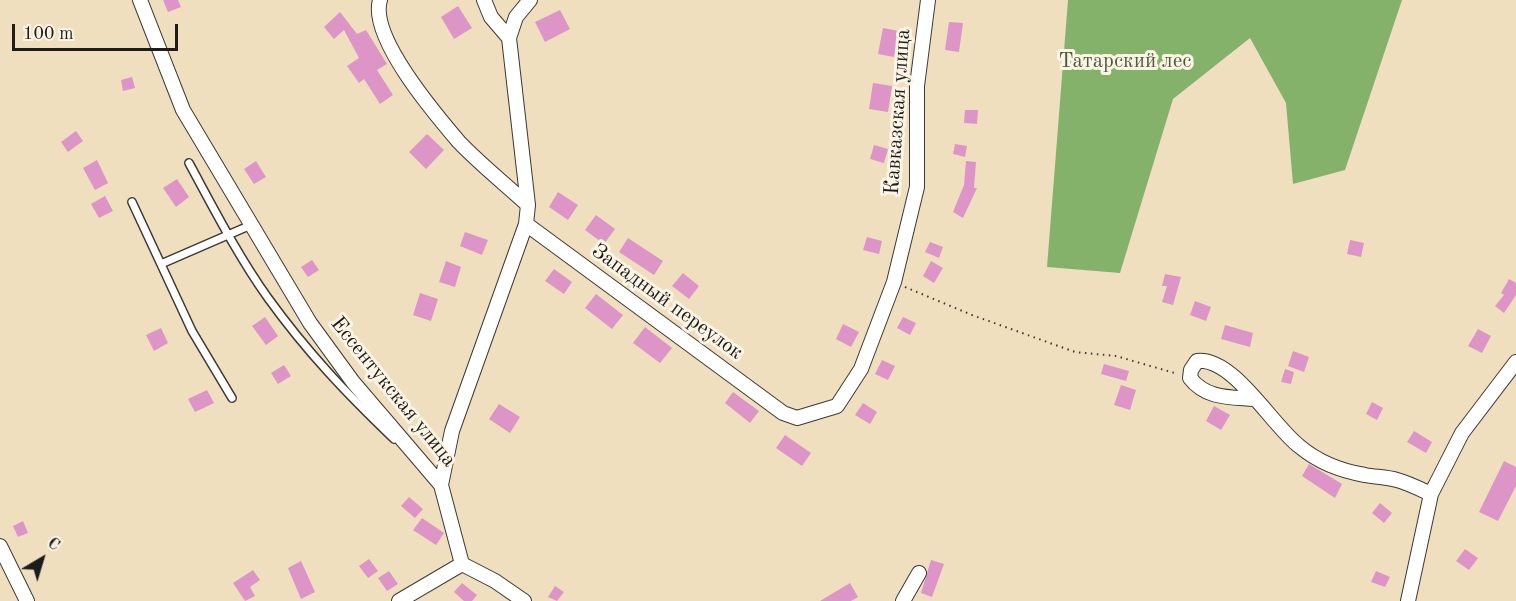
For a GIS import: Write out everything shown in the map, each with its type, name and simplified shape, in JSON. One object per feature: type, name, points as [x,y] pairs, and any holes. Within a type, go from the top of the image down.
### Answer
[{"type":"street","name":"Ессентукская улица","points":[[140,0],[183,110],[251,225],[328,348],[353,382],[441,485],[462,564]]},
{"type":"street","points":[[380,0],[378,16],[385,37],[416,88],[460,142],[528,205]]},
{"type":"street","points":[[484,0],[491,17],[509,38]]},
{"type":"street","points":[[441,485],[452,430],[526,224],[528,205],[509,38],[516,17],[530,0]]},
{"type":"street","name":"Кавказская улица","points":[[783,413],[798,418],[837,406],[861,369],[894,282],[917,187],[917,86],[928,0]]},
{"type":"street","name":"Западный переулок","points":[[526,224],[783,413]]},
{"type":"street","points":[[1254,399],[1218,397],[1198,388],[1190,378],[1191,370],[1197,361],[1207,360],[1243,384],[1277,427],[1301,448],[1333,468],[1396,479],[1431,494]]},
{"type":"street","points":[[1408,601],[1431,494],[1462,433],[1516,362]]},
{"type":"street","points":[[0,546],[27,601]]},
{"type":"street","points":[[399,601],[462,564],[495,581],[524,601]]},
{"type":"street","points":[[903,601],[919,573]]},
{"type":"lane","points":[[189,163],[228,234],[267,297],[303,345],[350,399],[410,455],[420,460]]},
{"type":"lane","points":[[132,202],[192,331],[232,398]]},
{"type":"lane","points":[[161,264],[251,225]]},
{"type":"path","points":[[894,282],[972,315],[1075,352],[1116,356],[1190,378]]},
{"type":"green space","name":"Татарский лес","points":[[1068,0],[1402,0],[1345,170],[1293,184],[1286,103],[1250,38],[1173,99],[1120,273],[1047,267]]},
{"type":"building","points":[[163,0],[178,0],[181,7],[168,12]]},
{"type":"building","points":[[458,6],[472,28],[454,39],[441,17]]},
{"type":"building","points":[[560,10],[570,29],[545,42],[535,22]]},
{"type":"building","points":[[340,12],[357,34],[366,30],[387,64],[377,70],[393,95],[380,104],[364,79],[359,83],[347,66],[359,58],[344,30],[334,39],[324,27]]},
{"type":"building","points":[[949,22],[963,23],[959,52],[945,50]]},
{"type":"building","points":[[883,28],[899,31],[894,57],[878,54]]},
{"type":"building","points":[[132,77],[135,88],[123,91],[121,80]]},
{"type":"building","points":[[873,83],[892,86],[888,112],[869,109]]},
{"type":"building","points":[[965,110],[978,110],[977,124],[964,123]]},
{"type":"building","points":[[76,131],[83,141],[68,152],[61,142]]},
{"type":"building","points":[[427,134],[444,150],[426,169],[409,152]]},
{"type":"building","points":[[955,144],[967,146],[965,157],[953,154]]},
{"type":"building","points":[[874,145],[888,149],[884,163],[870,159]]},
{"type":"building","points":[[97,160],[108,183],[95,190],[83,168]]},
{"type":"building","points":[[256,161],[266,177],[254,184],[244,169]]},
{"type":"building","points":[[966,161],[976,162],[974,188],[977,188],[963,218],[953,212],[964,185]]},
{"type":"building","points":[[177,179],[189,197],[176,207],[163,188]]},
{"type":"building","points":[[558,192],[578,205],[568,220],[549,207]]},
{"type":"building","points":[[105,196],[113,211],[99,218],[91,204]]},
{"type":"building","points":[[596,215],[615,229],[604,244],[585,230]]},
{"type":"building","points":[[465,232],[488,240],[482,255],[460,246]]},
{"type":"building","points":[[867,237],[882,241],[879,254],[863,250]]},
{"type":"building","points":[[628,238],[663,261],[654,275],[619,252]]},
{"type":"building","points":[[1350,240],[1364,243],[1361,257],[1347,254]]},
{"type":"building","points":[[930,242],[943,247],[939,258],[925,252]]},
{"type":"building","points":[[312,260],[319,270],[308,277],[301,267]]},
{"type":"building","points":[[446,261],[461,267],[455,287],[439,282]]},
{"type":"building","points":[[931,261],[943,268],[934,283],[923,276]]},
{"type":"building","points":[[554,269],[572,282],[564,294],[545,281]]},
{"type":"building","points":[[683,273],[699,286],[689,299],[672,286]]},
{"type":"building","points":[[1165,274],[1181,277],[1173,305],[1162,302],[1167,286],[1162,286]]},
{"type":"building","points":[[1509,279],[1516,283],[1516,295],[1504,313],[1495,306],[1504,295],[1501,293]]},
{"type":"building","points":[[420,293],[438,299],[431,321],[413,315]]},
{"type":"building","points":[[596,294],[623,315],[612,329],[585,308]]},
{"type":"building","points":[[1195,301],[1211,307],[1206,321],[1190,315]]},
{"type":"building","points":[[265,317],[278,336],[266,345],[252,326]]},
{"type":"building","points":[[903,317],[916,323],[910,335],[897,328]]},
{"type":"building","points":[[843,324],[859,332],[851,347],[836,339]]},
{"type":"building","points":[[1225,325],[1253,333],[1250,347],[1221,339]]},
{"type":"building","points":[[645,327],[672,348],[660,363],[633,343]]},
{"type":"building","points":[[161,328],[168,343],[154,351],[146,335]]},
{"type":"building","points":[[1478,329],[1491,336],[1482,353],[1468,346]]},
{"type":"building","points":[[1293,351],[1309,357],[1304,372],[1288,366]]},
{"type":"building","points":[[882,360],[895,366],[888,380],[875,374]]},
{"type":"building","points":[[1104,364],[1129,371],[1126,381],[1101,374]]},
{"type":"building","points":[[284,365],[291,376],[278,384],[271,373]]},
{"type":"building","points":[[1285,369],[1294,372],[1291,384],[1281,382]]},
{"type":"building","points":[[1121,385],[1136,390],[1130,410],[1114,405]]},
{"type":"building","points":[[207,390],[214,403],[195,412],[188,399]]},
{"type":"building","points":[[733,392],[759,411],[750,423],[725,403]]},
{"type":"building","points":[[1372,402],[1383,408],[1377,420],[1366,414]]},
{"type":"building","points":[[863,403],[877,412],[870,424],[855,415]]},
{"type":"building","points":[[499,404],[520,417],[510,433],[489,419]]},
{"type":"building","points":[[1214,406],[1230,415],[1221,430],[1206,421]]},
{"type":"building","points":[[1414,431],[1432,442],[1426,453],[1407,442]]},
{"type":"building","points":[[785,435],[811,453],[802,466],[776,448]]},
{"type":"building","points":[[1504,461],[1516,467],[1516,486],[1498,521],[1479,512]]},
{"type":"building","points":[[1309,464],[1342,484],[1335,498],[1302,476]]},
{"type":"building","points":[[409,497],[423,509],[415,518],[401,506]]},
{"type":"building","points":[[1380,503],[1392,513],[1384,523],[1372,513]]},
{"type":"building","points":[[422,518],[444,533],[436,545],[413,530]]},
{"type":"building","points":[[23,521],[28,533],[18,537],[13,526]]},
{"type":"building","points":[[1465,549],[1478,558],[1469,570],[1456,561]]},
{"type":"building","points":[[369,559],[378,571],[368,578],[359,566]]},
{"type":"building","points":[[931,560],[944,564],[932,597],[921,593]]},
{"type":"building","points":[[301,561],[315,592],[301,599],[288,568]]},
{"type":"building","points":[[253,570],[260,580],[250,587],[255,596],[245,601],[233,583]]},
{"type":"building","points":[[389,571],[398,584],[387,591],[378,578]]},
{"type":"building","points":[[1376,571],[1390,577],[1385,587],[1371,582]]},
{"type":"building","points":[[462,583],[477,595],[472,601],[464,601],[454,592]]},
{"type":"building","points":[[850,583],[858,597],[851,601],[820,601]]},
{"type":"building","points":[[555,586],[564,592],[557,601],[548,597]]}]
